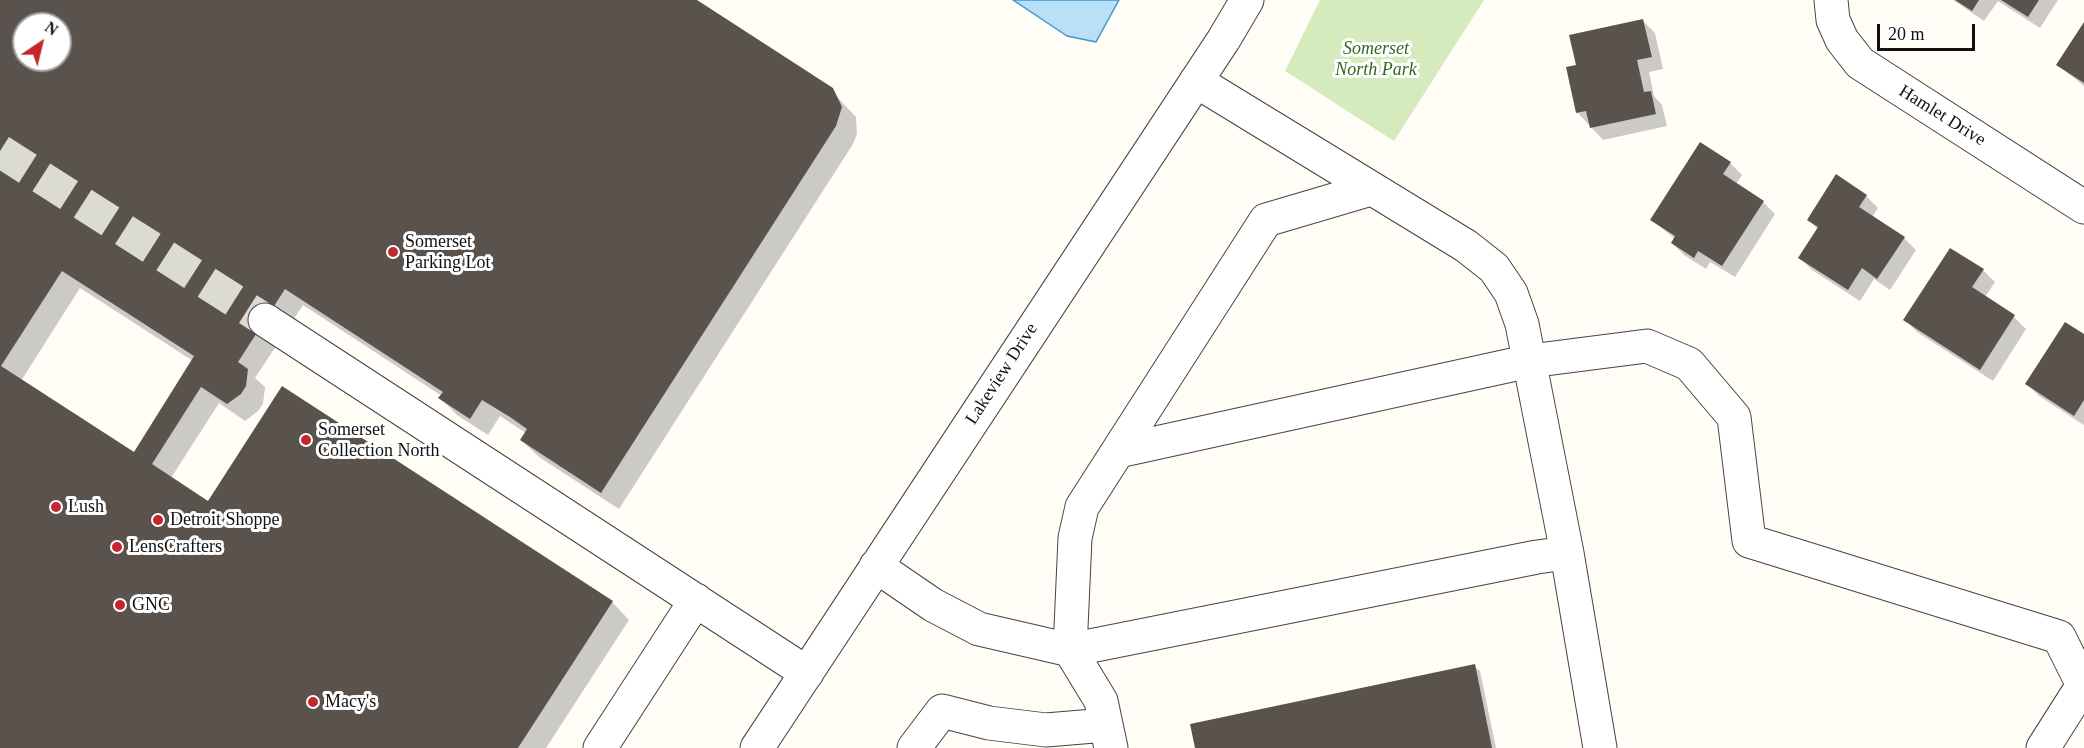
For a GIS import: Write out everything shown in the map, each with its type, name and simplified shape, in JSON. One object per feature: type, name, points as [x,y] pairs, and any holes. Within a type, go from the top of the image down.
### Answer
[{"type":"street","name":"Lakeview Drive","points":[[757,748],[1247,0]]},
{"type":"street","name":"Hamlet Drive","points":[[1832,0],[1833,20],[1842,40],[1860,63],[2084,207]]},
{"type":"street","points":[[1196,81],[1466,246],[1494,268],[1515,303],[1522,324],[1567,553],[1600,748]]},
{"type":"street","points":[[914,748],[942,711],[989,723],[1108,736],[1101,701],[1070,650],[1075,538],[1083,507],[1266,220],[1371,189]]},
{"type":"street","points":[[265,320],[807,673]]},
{"type":"street","points":[[1119,451],[1530,361],[1647,346],[1689,364],[1734,417],[1749,541],[2059,637],[2083,685],[2043,748]]},
{"type":"street","points":[[876,566],[933,605],[979,629],[1070,650],[1526,559],[1567,553]]},
{"type":"street","points":[[600,748],[696,600]]},
{"type":"green space","name":"Somerset North Park","points":[[1320,0],[1484,0],[1394,141],[1285,71]]},
{"type":"water","points":[[1013,0],[1119,0],[1096,42],[1067,36]]},
{"type":"building","name":"Somerset Parking Lot","points":[[0,0],[697,0],[833,88],[842,107],[836,126],[601,493],[520,440],[527,429],[510,417],[482,400],[470,419],[438,398],[443,392],[285,289],[238,362],[248,369],[246,386],[241,394],[227,404],[201,387],[152,464],[208,501],[282,386],[613,601],[518,748],[0,748]],"holes":[[[62,271],[194,356],[134,452],[1,366]]]},
{"type":"building","points":[[1955,0],[1979,0],[1972,11]]},
{"type":"building","points":[[2001,0],[2039,0],[2028,17]]},
{"type":"building","points":[[1643,19],[1652,57],[1637,60],[1644,92],[1651,91],[1656,114],[1590,128],[1586,111],[1576,113],[1566,67],[1576,65],[1569,35]]},
{"type":"building","points":[[2084,22],[2084,83],[2056,65]]},
{"type":"building","points":[[1700,142],[1731,162],[1723,174],[1764,201],[1722,266],[1698,251],[1694,258],[1671,243],[1675,236],[1650,220]]},
{"type":"building","points":[[1836,174],[1867,195],[1859,207],[1905,237],[1877,279],[1862,268],[1848,290],[1798,258],[1818,227],[1807,220]]},
{"type":"building","points":[[1950,248],[1984,269],[1972,287],[2015,315],[1980,370],[1903,320]]},
{"type":"building","points":[[2065,322],[2084,334],[2084,400],[2074,416],[2025,384]]},
{"type":"building","points":[[1475,664],[1492,748],[1195,748],[1190,724]]},
{"type":"tunnel","points":[[0,151],[265,320]]},
{"type":"place","name":"Somerset Parking Lot","points":[[393,252]]},
{"type":"place","name":"Somerset Collection North","points":[[306,440]]},
{"type":"place","name":"Lush","points":[[56,507]]},
{"type":"place","name":"Detroit Shoppe","points":[[158,520]]},
{"type":"place","name":"LensCrafters","points":[[117,547]]},
{"type":"place","name":"GNC","points":[[120,605]]},
{"type":"place","name":"Macy's","points":[[313,702]]}]
